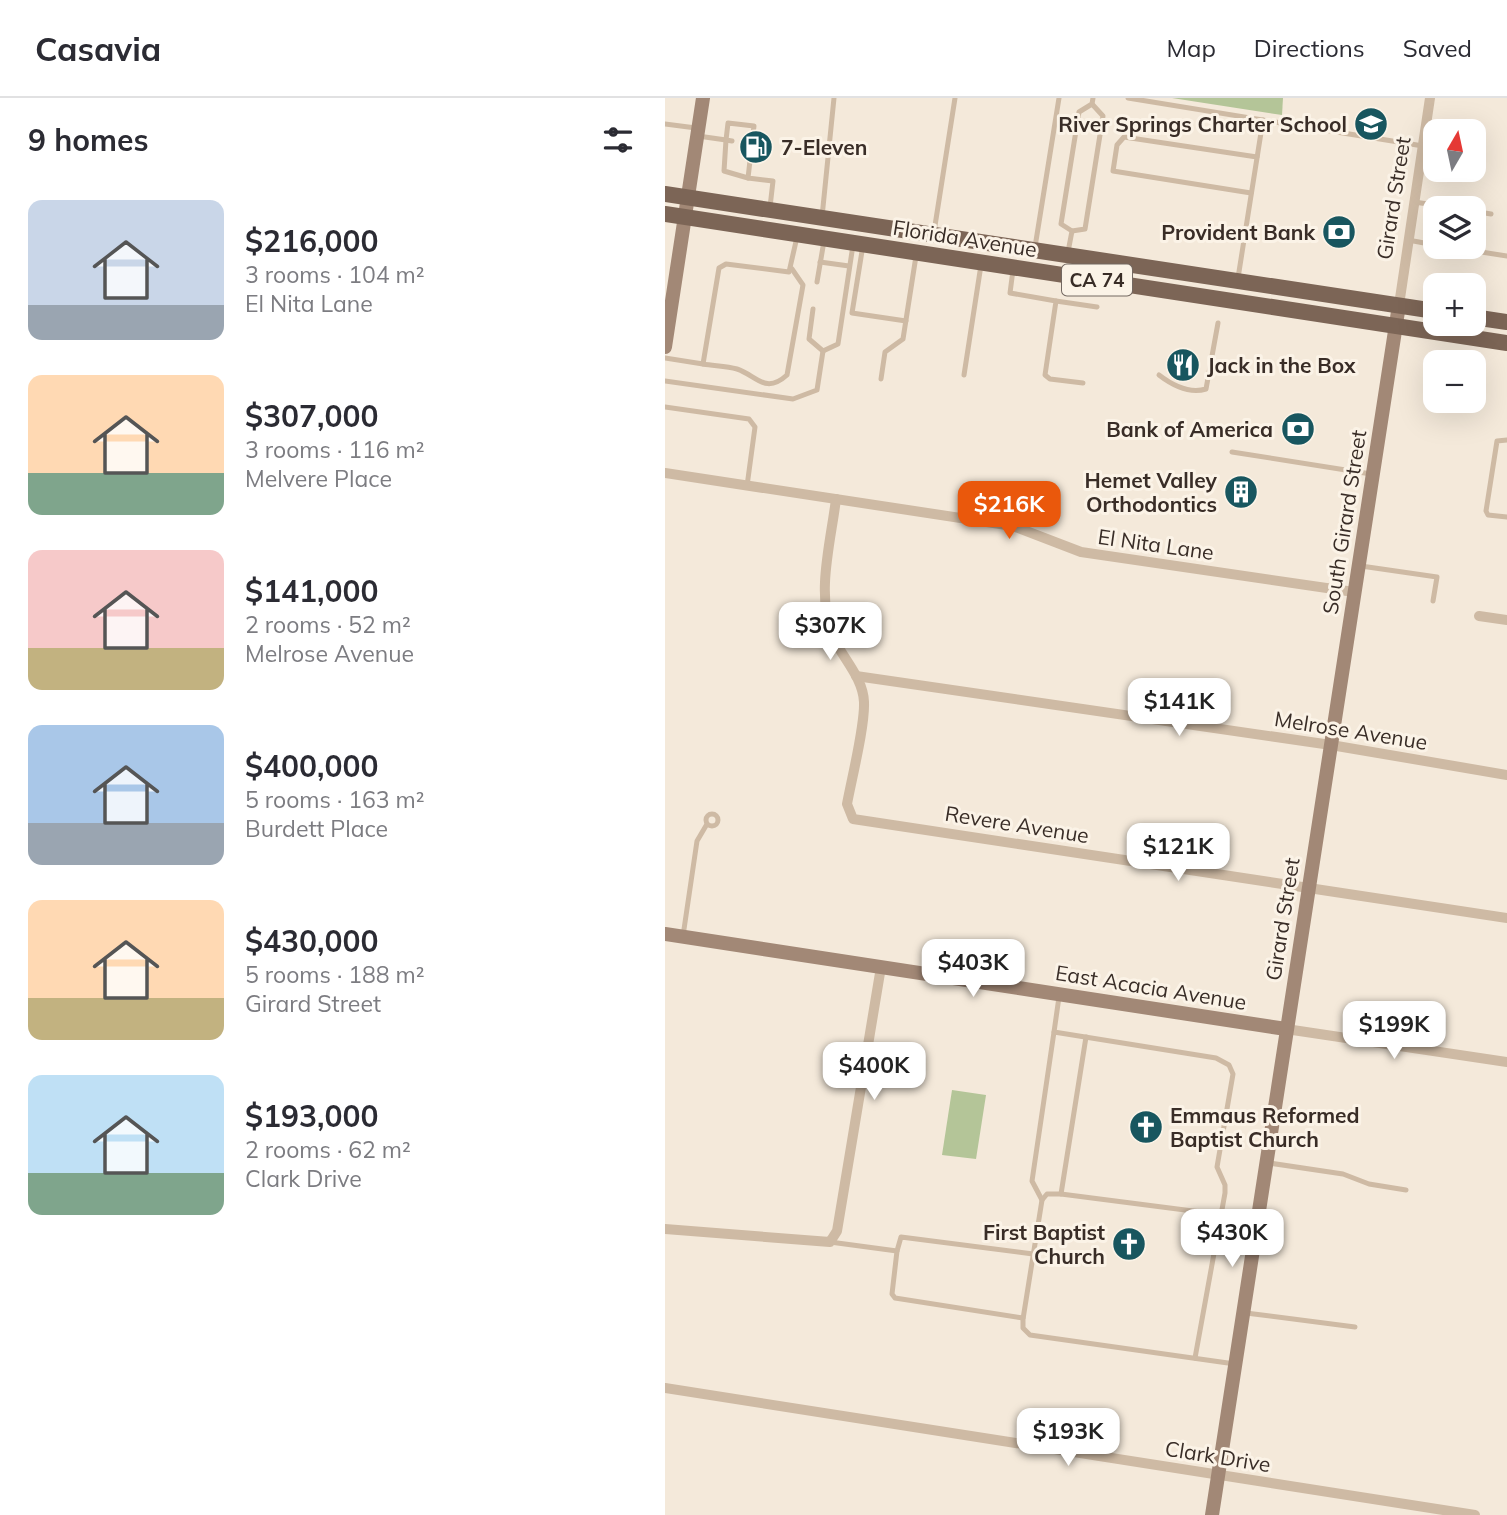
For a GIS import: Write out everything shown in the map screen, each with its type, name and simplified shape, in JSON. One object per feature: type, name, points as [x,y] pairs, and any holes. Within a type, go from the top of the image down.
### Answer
[{"type":"main road","name":"Florida Avenue","points":[[665,194],[1423,309]]},
{"type":"main road","name":"Florida Avenue","points":[[665,214],[1507,343]]},
{"type":"main road","points":[[1486,319],[1507,322]]},
{"type":"street","points":[[665,346],[669,302],[686,217],[703,98]]},
{"type":"street","name":"Girard Street","points":[[1427,119],[1430,98]]},
{"type":"street","name":"Girard Street","points":[[1399,305],[1423,146]]},
{"type":"street","name":"South Girard Street","points":[[1331,745],[1399,305]]},
{"type":"street","name":"El Nita Lane","points":[[665,473],[1013,526],[1081,552],[1354,592]]},
{"type":"street","points":[[836,499],[826,608],[832,635],[856,676]]},
{"type":"street","points":[[1479,616],[1507,620]]},
{"type":"street","name":"Melrose Avenue","points":[[856,676],[1331,745],[1507,775]]},
{"type":"street","name":"Revere Avenue","points":[[856,676],[864,701],[847,804],[853,819],[1507,918]]},
{"type":"street","name":"Girard Street","points":[[1212,1515],[1331,745]]},
{"type":"street","name":"East Acacia Avenue","points":[[665,934],[1507,1062]]},
{"type":"street","points":[[665,1229],[831,1242],[837,1231],[881,967]]},
{"type":"street","name":"Clark Drive","points":[[665,1388],[1475,1515]]},
{"type":"lane","points":[[822,218],[834,98]]},
{"type":"lane","points":[[933,235],[955,98]]},
{"type":"lane","points":[[1035,250],[1059,98]]},
{"type":"lane","points":[[1128,98],[1423,146]]},
{"type":"lane","points":[[1093,101],[1103,116],[1091,192],[1085,229],[1072,231],[1061,224],[1079,112],[1093,101]]},
{"type":"lane","points":[[1238,281],[1263,120]]},
{"type":"lane","points":[[748,178],[748,157],[754,126],[728,122],[729,140],[724,171],[748,178],[773,181],[770,210]]},
{"type":"lane","points":[[665,124],[729,140]]},
{"type":"lane","points":[[1251,193],[1113,171],[1117,145],[1124,137],[1257,157]]},
{"type":"lane","points":[[1414,202],[1423,203]]},
{"type":"lane","points":[[1486,213],[1491,214]]},
{"type":"lane","points":[[1068,256],[1072,231]]},
{"type":"lane","points":[[665,358],[739,370],[756,382],[771,384],[787,375],[803,285],[792,269],[798,234]]},
{"type":"lane","points":[[817,282],[824,238]]},
{"type":"lane","points":[[1408,240],[1423,242]]},
{"type":"lane","points":[[823,351],[838,344],[849,266],[858,244]]},
{"type":"lane","points":[[858,244],[852,313],[906,321]]},
{"type":"lane","points":[[881,379],[885,352],[903,339],[916,252]]},
{"type":"lane","points":[[1486,253],[1507,256]]},
{"type":"lane","points":[[820,262],[849,266]]},
{"type":"lane","points":[[964,375],[981,262]]},
{"type":"lane","points":[[703,364],[719,268],[726,264],[785,272],[792,269]]},
{"type":"lane","points":[[1014,267],[1010,293],[1097,307]]},
{"type":"lane","points":[[1056,300],[1045,375],[1050,379],[1083,383]]},
{"type":"lane","points":[[813,309],[809,339],[823,351]]},
{"type":"lane","points":[[1160,375],[1171,384],[1184,388],[1206,388],[1218,323]]},
{"type":"lane","points":[[665,381],[800,397],[817,390],[823,351]]},
{"type":"lane","points":[[665,407],[749,419],[755,427],[747,486]]},
{"type":"lane","points":[[1507,440],[1497,441],[1486,511],[1488,515],[1507,517]]},
{"type":"lane","points":[[1233,452],[1372,474]]},
{"type":"lane","points":[[1358,565],[1437,577],[1433,601]]},
{"type":"lane","points":[[683,937],[697,841],[707,824]]},
{"type":"lane","points":[[1042,1200],[1032,1181],[1060,994]]},
{"type":"lane","points":[[1054,1032],[1216,1058],[1229,1065],[1233,1074],[1217,1167],[1225,1185],[1195,1358]]},
{"type":"lane","points":[[1061,1194],[1086,1037]]},
{"type":"lane","points":[[1266,1162],[1343,1174],[1369,1184],[1406,1190]]},
{"type":"lane","points":[[1235,1364],[1030,1335],[1023,1328],[1023,1318],[1042,1200],[1047,1194],[1257,1220]]},
{"type":"lane","points":[[1023,1318],[895,1298],[892,1294],[897,1251],[901,1237],[1033,1254]]},
{"type":"lane","points":[[831,1242],[897,1251]]},
{"type":"lane","points":[[1243,1313],[1355,1327]]},
{"type":"green space","points":[[1172,98],[1283,98],[1282,115]]},
{"type":"green space","points":[[952,1090],[986,1095],[976,1159],[942,1155]]},
{"type":"place","name":"River Springs Charter School","points":[[1371,124]]},
{"type":"place","name":"7-Eleven","points":[[756,147]]},
{"type":"place","name":"Provident Bank","points":[[1339,232]]},
{"type":"place","name":"Jack in the Box","points":[[1183,365]]},
{"type":"place","name":"Bank of America","points":[[1298,429]]},
{"type":"place","name":"Hemet Valley Orthodontics","points":[[1241,492]]},
{"type":"place","name":"Emmaus Reformed Baptist Church","points":[[1146,1127]]},
{"type":"place","name":"First Baptist Church","points":[[1129,1244]]}]
